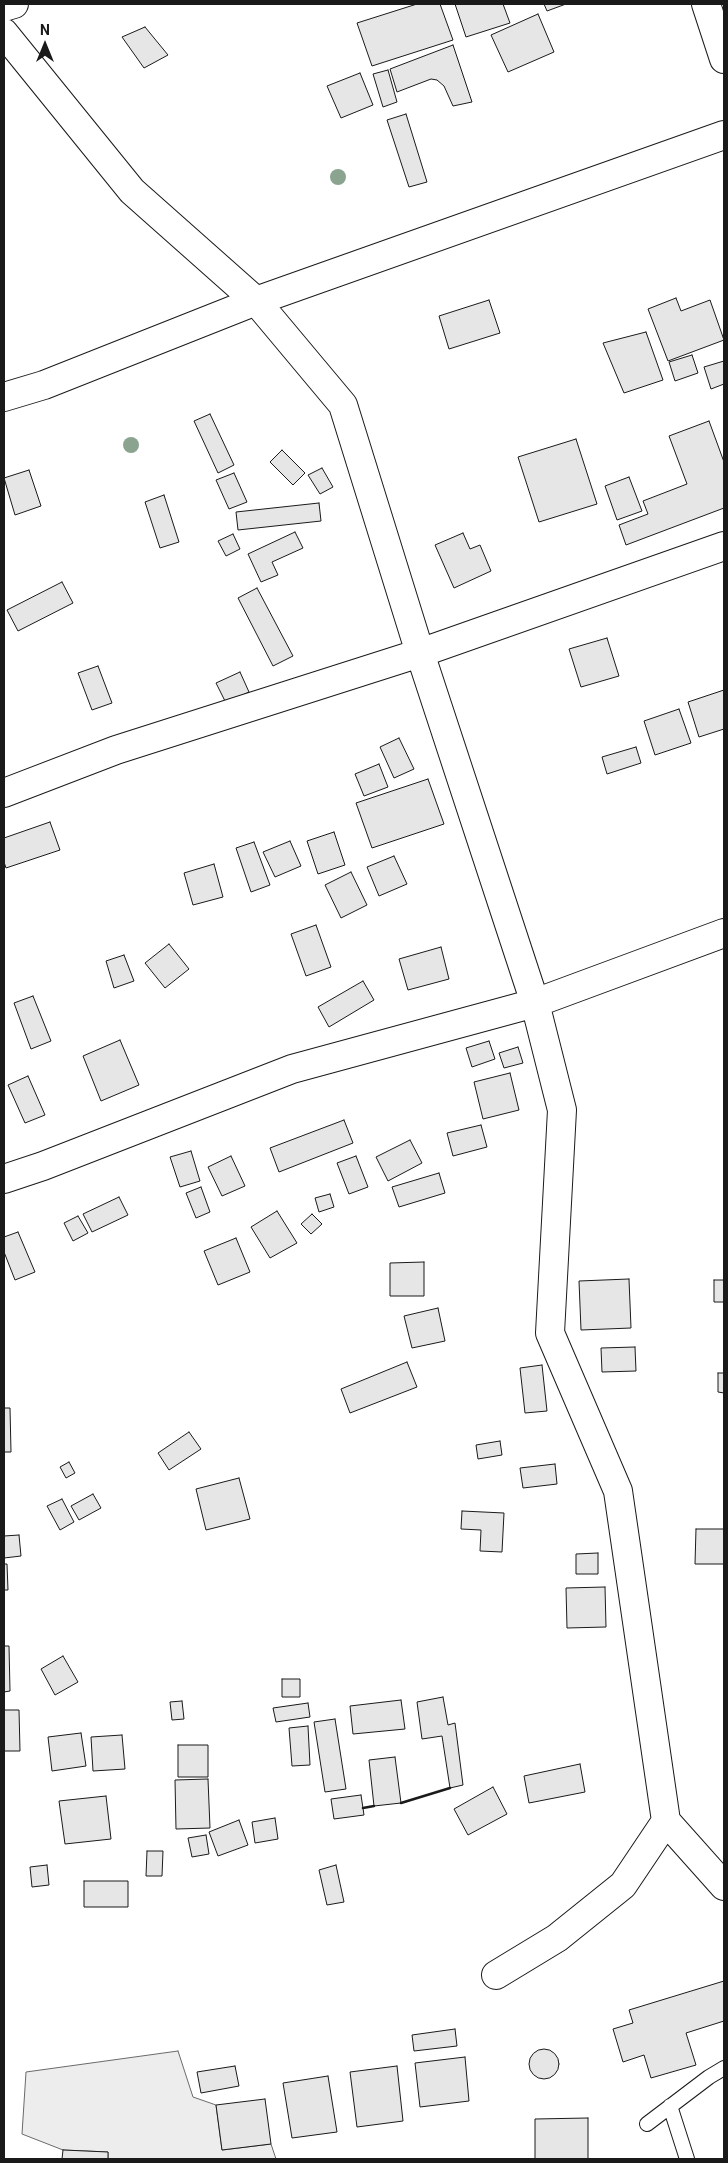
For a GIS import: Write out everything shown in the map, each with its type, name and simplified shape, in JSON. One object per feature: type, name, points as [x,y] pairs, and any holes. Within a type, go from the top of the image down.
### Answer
[{"type":"street","points":[[4,7],[14,4]]},
{"type":"street","points":[[706,4],[724,60]]},
{"type":"street","points":[[4,33],[132,191],[256,301],[343,405],[420,653],[535,1003],[562,1110],[550,1333],[618,1491],[666,1821],[724,1886]]},
{"type":"street","points":[[4,397],[44,386],[256,301],[724,135]]},
{"type":"street","points":[[4,793],[116,750],[420,653],[724,546]]},
{"type":"street","points":[[4,1179],[43,1166],[292,1069],[535,1003],[724,934]]},
{"type":"street","points":[[496,1975],[557,1938],[623,1885],[666,1821]]},
{"type":"lane","points":[[647,2124],[724,2068]]},
{"type":"lane","points":[[670,2106],[687,2159]]},
{"type":"shaded area","points":[[178,2051],[193,2097],[216,2105],[222,2150],[271,2144],[276,2159],[108,2159],[108,2152],[63,2150],[22,2134],[26,2072]]},
{"type":"building","points":[[417,4],[440,4],[453,40],[372,66],[357,23]]},
{"type":"building","points":[[455,4],[503,4],[510,23],[466,37]]},
{"type":"building","points":[[544,4],[566,4],[547,11]]},
{"type":"building","points":[[538,14],[554,52],[508,72],[491,35]]},
{"type":"building","points":[[145,27],[168,55],[144,68],[122,37]]},
{"type":"building","points":[[453,45],[472,102],[453,106],[444,86],[437,80],[431,79],[397,92],[390,69]]},
{"type":"building","points":[[388,70],[397,102],[383,107],[373,74]]},
{"type":"building","points":[[360,73],[373,105],[341,118],[327,86]]},
{"type":"building","points":[[406,114],[427,182],[409,187],[387,120]]},
{"type":"building","points":[[676,298],[681,311],[710,300],[724,340],[668,361],[648,309]]},
{"type":"building","points":[[489,300],[500,333],[449,349],[439,316]]},
{"type":"building","points":[[646,332],[663,380],[624,393],[603,343]]},
{"type":"building","points":[[692,355],[698,373],[675,381],[669,362]]},
{"type":"building","points":[[724,361],[724,384],[711,389],[704,367]]},
{"type":"building","points":[[210,414],[234,465],[218,473],[194,421]]},
{"type":"building","points":[[709,421],[724,462],[724,508],[626,545],[619,525],[648,514],[643,501],[687,484],[669,436]]},
{"type":"building","points":[[576,439],[597,504],[539,522],[518,457]]},
{"type":"building","points":[[282,450],[305,473],[293,485],[270,462]]},
{"type":"building","points":[[322,468],[333,487],[320,494],[308,475]]},
{"type":"building","points":[[29,470],[41,506],[15,515],[4,478]]},
{"type":"building","points":[[234,473],[247,502],[229,509],[216,480]]},
{"type":"building","points":[[629,477],[642,511],[617,520],[605,486]]},
{"type":"building","points":[[164,495],[179,542],[160,548],[145,502]]},
{"type":"building","points":[[319,503],[321,521],[238,530],[236,512]]},
{"type":"building","points":[[295,532],[303,548],[272,562],[278,575],[261,582],[248,554]]},
{"type":"building","points":[[463,533],[470,549],[480,545],[491,571],[454,588],[435,545]]},
{"type":"building","points":[[233,534],[240,549],[226,556],[218,541]]},
{"type":"building","points":[[62,582],[73,603],[18,631],[7,610]]},
{"type":"building","points":[[257,588],[293,656],[273,666],[238,598]]},
{"type":"building","points":[[607,638],[619,676],[581,687],[569,649]]},
{"type":"building","points":[[98,666],[112,703],[92,710],[78,673]]},
{"type":"building","points":[[240,672],[249,692],[226,703],[216,683]]},
{"type":"building","points":[[724,690],[724,729],[699,737],[688,702]]},
{"type":"building","points":[[679,709],[691,743],[655,755],[644,721]]},
{"type":"building","points":[[399,738],[414,769],[394,778],[380,747]]},
{"type":"building","points":[[636,747],[641,763],[607,774],[602,757]]},
{"type":"building","points":[[379,764],[388,787],[364,796],[355,774]]},
{"type":"building","points":[[428,779],[444,824],[372,848],[356,803]]},
{"type":"building","points":[[50,822],[60,850],[6,868],[4,862],[4,838]]},
{"type":"building","points":[[334,832],[345,865],[318,874],[307,841]]},
{"type":"building","points":[[290,841],[301,866],[275,877],[263,852]]},
{"type":"building","points":[[254,842],[270,885],[251,892],[236,848]]},
{"type":"building","points":[[394,856],[407,884],[379,896],[367,867]]},
{"type":"building","points":[[214,864],[223,897],[193,905],[184,873]]},
{"type":"building","points":[[351,872],[367,905],[341,918],[325,885]]},
{"type":"building","points":[[316,925],[331,967],[306,976],[291,934]]},
{"type":"building","points":[[169,944],[189,969],[165,988],[145,963]]},
{"type":"building","points":[[441,947],[449,979],[408,990],[399,959]]},
{"type":"building","points":[[124,955],[134,981],[114,988],[106,961]]},
{"type":"building","points":[[363,981],[374,1000],[329,1027],[318,1007]]},
{"type":"building","points":[[33,996],[51,1041],[31,1049],[14,1003]]},
{"type":"building","points":[[120,1040],[139,1085],[101,1101],[83,1056]]},
{"type":"building","points":[[489,1041],[495,1059],[472,1067],[466,1048]]},
{"type":"building","points":[[518,1047],[523,1063],[504,1068],[499,1053]]},
{"type":"building","points":[[510,1073],[519,1110],[483,1119],[474,1082]]},
{"type":"building","points":[[28,1076],[45,1115],[25,1123],[8,1085]]},
{"type":"building","points":[[344,1120],[353,1143],[279,1172],[270,1148]]},
{"type":"building","points":[[481,1125],[487,1147],[453,1156],[447,1133]]},
{"type":"building","points":[[410,1140],[422,1163],[388,1181],[376,1157]]},
{"type":"building","points":[[191,1151],[200,1181],[180,1187],[170,1157]]},
{"type":"building","points":[[231,1156],[245,1186],[222,1196],[208,1167]]},
{"type":"building","points":[[356,1156],[368,1187],[349,1194],[337,1163]]},
{"type":"building","points":[[439,1173],[445,1193],[399,1207],[392,1187]]},
{"type":"building","points":[[201,1187],[210,1212],[196,1218],[186,1193]]},
{"type":"building","points":[[330,1194],[334,1207],[319,1212],[315,1198]]},
{"type":"building","points":[[119,1197],[128,1215],[92,1232],[83,1214]]},
{"type":"building","points":[[277,1211],[297,1243],[270,1258],[251,1227]]},
{"type":"building","points":[[312,1214],[322,1224],[311,1234],[301,1224]]},
{"type":"building","points":[[78,1216],[88,1233],[73,1241],[64,1223]]},
{"type":"building","points":[[18,1232],[35,1272],[15,1280],[4,1252],[4,1237]]},
{"type":"building","points":[[236,1238],[250,1272],[218,1285],[204,1251]]},
{"type":"building","points":[[424,1262],[424,1296],[390,1296],[390,1263]]},
{"type":"building","points":[[629,1279],[631,1328],[581,1330],[579,1281]]},
{"type":"building","points":[[714,1280],[724,1280],[724,1302],[714,1302]]},
{"type":"building","points":[[438,1308],[445,1341],[412,1348],[404,1316]]},
{"type":"building","points":[[635,1347],[636,1371],[602,1372],[601,1348]]},
{"type":"building","points":[[407,1362],[417,1387],[350,1413],[341,1389]]},
{"type":"building","points":[[542,1365],[547,1411],[525,1413],[520,1368]]},
{"type":"building","points":[[718,1373],[724,1373],[724,1393],[718,1392]]},
{"type":"building","points":[[4,1408],[10,1408],[11,1452],[4,1452]]},
{"type":"building","points":[[189,1432],[201,1449],[169,1470],[158,1453]]},
{"type":"building","points":[[500,1441],[502,1455],[478,1459],[476,1445]]},
{"type":"building","points":[[69,1462],[75,1473],[66,1478],[60,1467]]},
{"type":"building","points":[[555,1464],[557,1484],[523,1488],[520,1468]]},
{"type":"building","points":[[239,1478],[250,1519],[206,1530],[196,1489]]},
{"type":"building","points":[[93,1494],[101,1508],[79,1520],[71,1506]]},
{"type":"building","points":[[62,1499],[74,1522],[60,1530],[47,1506]]},
{"type":"building","points":[[462,1511],[504,1513],[502,1552],[480,1551],[481,1530],[461,1529]]},
{"type":"building","points":[[696,1529],[724,1529],[724,1564],[695,1564]]},
{"type":"building","points":[[19,1535],[21,1556],[4,1558],[4,1536]]},
{"type":"building","points":[[598,1553],[598,1574],[576,1574],[576,1554]]},
{"type":"building","points":[[4,1564],[7,1564],[8,1590],[4,1590]]},
{"type":"building","points":[[605,1587],[606,1627],[567,1628],[566,1588]]},
{"type":"building","points":[[4,1646],[9,1646],[10,1691],[4,1692]]},
{"type":"building","points":[[63,1656],[78,1682],[55,1695],[41,1669]]},
{"type":"building","points":[[282,1679],[300,1679],[300,1697],[282,1697]]},
{"type":"building","points":[[443,1697],[448,1725],[455,1723],[463,1785],[450,1788],[442,1736],[422,1739],[417,1702]]},
{"type":"building","points":[[401,1700],[405,1729],[353,1734],[350,1706]]},
{"type":"building","points":[[182,1701],[184,1719],[172,1720],[170,1702]]},
{"type":"building","points":[[308,1703],[310,1717],[276,1722],[273,1708]]},
{"type":"building","points":[[4,1710],[19,1710],[20,1751],[4,1751]]},
{"type":"building","points":[[335,1719],[346,1789],[325,1792],[314,1722]]},
{"type":"building","points":[[308,1726],[310,1765],[292,1766],[289,1728]]},
{"type":"building","points":[[81,1733],[86,1766],[52,1771],[48,1737]]},
{"type":"building","points":[[122,1735],[125,1769],[93,1771],[91,1737]]},
{"type":"building","points":[[178,1745],[208,1745],[208,1777],[178,1777]]},
{"type":"building","points":[[395,1757],[401,1803],[374,1806],[369,1760]]},
{"type":"building","points":[[580,1764],[585,1792],[529,1803],[524,1776]]},
{"type":"building","points":[[208,1779],[210,1828],[176,1829],[175,1780]]},
{"type":"building","points":[[493,1787],[507,1814],[468,1835],[454,1809]]},
{"type":"building","points":[[361,1795],[364,1815],[334,1819],[331,1799]]},
{"type":"building","points":[[106,1796],[111,1839],[65,1844],[59,1801]]},
{"type":"building","points":[[275,1818],[278,1839],[255,1843],[252,1822]]},
{"type":"building","points":[[239,1820],[248,1845],[218,1856],[209,1832]]},
{"type":"building","points":[[206,1835],[209,1854],[192,1857],[188,1838]]},
{"type":"building","points":[[147,1851],[163,1851],[162,1876],[146,1876]]},
{"type":"building","points":[[47,1865],[49,1885],[32,1887],[30,1867]]},
{"type":"building","points":[[336,1865],[344,1902],[327,1905],[319,1870]]},
{"type":"building","points":[[84,1881],[128,1881],[128,1907],[84,1907]]},
{"type":"building","points":[[724,1981],[724,2021],[686,2033],[696,2065],[651,2078],[644,2055],[623,2062],[613,2029],[633,2023],[629,2010]]},
{"type":"building","points":[[455,2029],[457,2046],[414,2051],[412,2035]]},
{"type":"building","points":[[544,2049],[555,2053],[559,2064],[555,2075],[544,2079],[533,2075],[529,2064],[533,2053]]},
{"type":"building","points":[[465,2057],[469,2101],[420,2107],[415,2063]]},
{"type":"building","points":[[235,2066],[239,2086],[201,2093],[197,2072]]},
{"type":"building","points":[[397,2066],[403,2121],[357,2127],[350,2072]]},
{"type":"building","points":[[328,2076],[337,2132],[292,2138],[283,2083]]},
{"type":"building","points":[[265,2099],[271,2144],[222,2150],[216,2105]]},
{"type":"building","points":[[588,2118],[588,2159],[535,2159],[535,2119]]},
{"type":"building","points":[[63,2150],[108,2152],[108,2159],[62,2159]]},
{"type":"wall","points":[[401,1803],[450,1788]]},
{"type":"wall","points":[[363,1808],[374,1806]]}]
